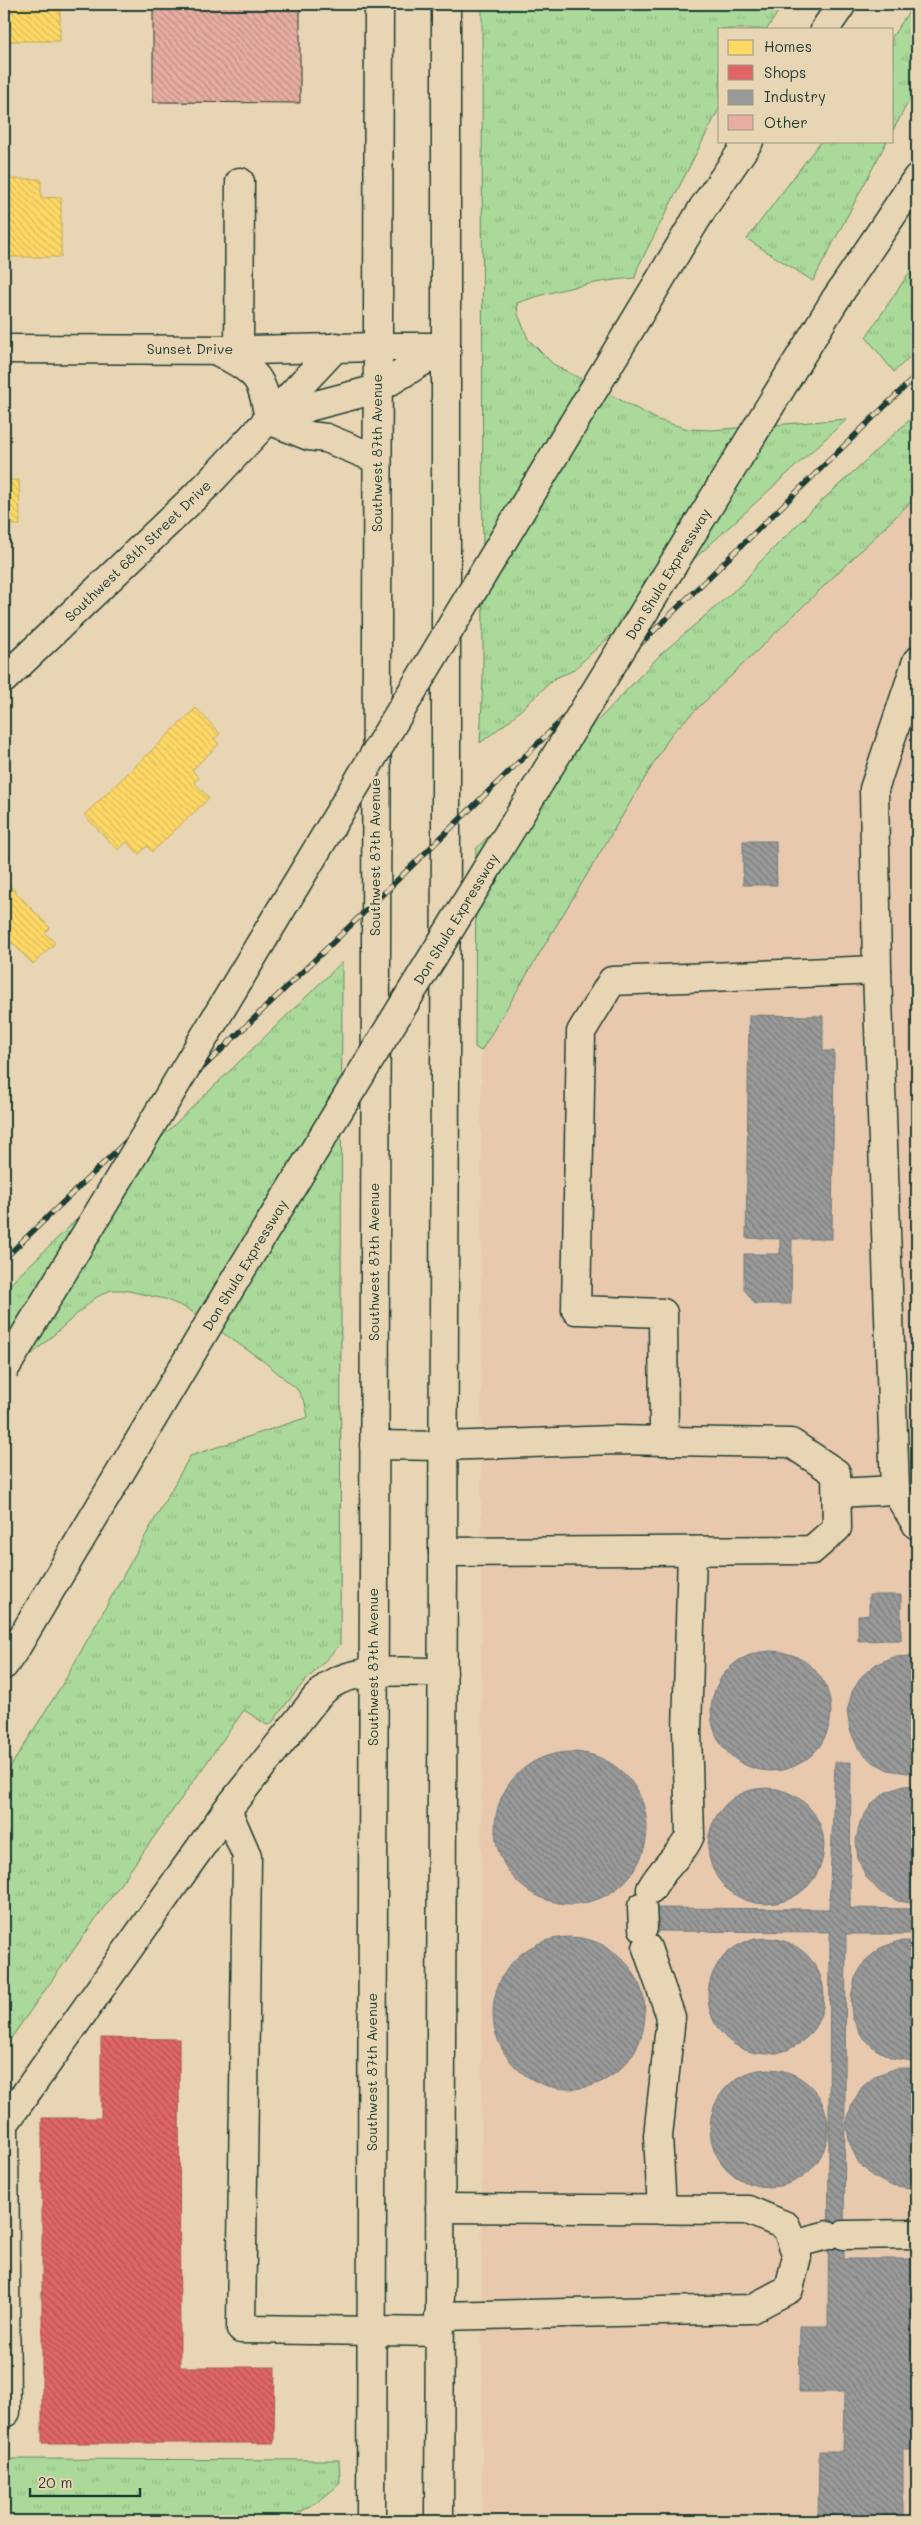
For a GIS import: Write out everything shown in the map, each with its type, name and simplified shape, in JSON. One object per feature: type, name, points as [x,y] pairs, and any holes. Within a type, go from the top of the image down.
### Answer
[{"type":"main road","name":"Southwest 87th Avenue","points":[[371,2521],[376,346],[379,4]]},
{"type":"main road","points":[[439,2521],[444,1552],[446,4]]},
{"type":"main road","points":[[827,28],[842,4]]},
{"type":"main road","points":[[4,1370],[703,208],[748,142]]},
{"type":"main road","name":"Don Shula Expressway","points":[[10,1655],[240,1272],[835,300],[917,178]]},
{"type":"main road","points":[[240,182],[227,350],[258,376],[269,420],[309,436],[326,438],[377,458]]},
{"type":"main road","name":"Sunset Drive","points":[[4,349],[227,350],[376,346],[446,347]]},
{"type":"main road","name":"Southwest 68th Street Drive","points":[[269,420],[312,406],[377,389],[446,347]]},
{"type":"main road","name":"Southwest 68th Street Drive","points":[[4,679],[207,485],[336,348]]},
{"type":"main road","points":[[917,661],[874,789],[877,970],[895,1490],[917,1525]]},
{"type":"main road","points":[[664,1441],[663,1313],[576,1310],[581,1032],[612,981],[877,970]]},
{"type":"main road","points":[[374,1445],[444,1446],[613,1440],[791,1443],[836,1473],[837,1528],[812,1550],[444,1552]]},
{"type":"main road","points":[[837,1493],[895,1490]]},
{"type":"main road","points":[[662,2210],[658,2136],[671,2017],[646,1918],[658,1875],[687,1844],[690,1835],[687,1731],[692,1551]]},
{"type":"main road","points":[[4,2412],[6,2412],[4,2124],[226,1810],[316,1698],[330,1685],[346,1677],[373,1673],[443,1672]]},
{"type":"main road","points":[[226,1810],[247,1856],[241,2329],[371,2331],[439,2324],[751,2309],[788,2288],[798,2256],[786,2226],[748,2210],[440,2208]]},
{"type":"main road","points":[[792,2244],[836,2235],[917,2234]]},
{"type":"shaded area","points":[[917,496],[917,2521],[482,2521],[481,1051],[672,733]]},
{"type":"green space","points":[[482,4],[783,4],[768,28],[718,28],[718,111],[638,267],[635,278],[590,284],[531,298],[517,303],[518,314],[528,339],[553,364],[658,420],[688,429],[712,430],[847,419],[572,671],[555,678],[509,721],[480,743],[483,679]]},
{"type":"green space","points":[[914,4],[917,4],[917,86],[894,128],[894,34]]},
{"type":"green space","points":[[820,142],[886,142],[813,281],[747,239]]},
{"type":"green space","points":[[917,261],[917,350],[894,372],[866,337]]},
{"type":"green space","points":[[917,413],[917,496],[672,733],[481,1051],[475,1047],[476,849],[660,655],[743,583],[759,563],[815,507]]},
{"type":"green space","points":[[342,962],[340,1645],[297,1690],[271,1724],[267,1725],[244,1710],[4,2048],[4,1777],[65,1680],[190,1456],[308,1417],[305,1403],[297,1389],[262,1360],[188,1309],[165,1299],[124,1290],[111,1290],[95,1298],[4,1379],[4,1290]]},
{"type":"green space","points":[[4,2459],[339,2460],[340,2483],[312,2505],[281,2521],[4,2521]]},
{"type":"building: Homes","points":[[4,4],[60,4],[60,41],[8,41],[8,24],[4,24]]},
{"type":"building: Homes","points":[[4,179],[41,179],[41,198],[61,197],[61,257],[4,257]]},
{"type":"building: Homes","points":[[4,480],[19,480],[20,525],[4,525]]},
{"type":"building: Homes","points":[[196,708],[220,734],[214,739],[219,744],[192,770],[199,778],[194,782],[209,798],[152,852],[147,846],[139,854],[127,842],[118,850],[84,815]]},
{"type":"building: Homes","points":[[4,880],[50,928],[45,933],[55,943],[33,964],[10,941],[4,946]]},
{"type":"building: Shops","points":[[101,2038],[179,2039],[180,2367],[275,2367],[274,2443],[42,2443],[42,2118],[101,2118]]},
{"type":"building: Industry","points":[[743,841],[776,841],[777,885],[743,885]]},
{"type":"building: Industry","points":[[749,1015],[823,1016],[823,1051],[834,1051],[832,1239],[792,1239],[791,1304],[755,1304],[744,1289],[744,1254],[780,1254],[780,1239],[746,1238]]},
{"type":"building: Industry","points":[[869,1595],[901,1595],[901,1640],[858,1641],[858,1616],[869,1615]]},
{"type":"building: Industry","points":[[771,1651],[794,1655],[814,1668],[827,1688],[831,1711],[827,1734],[814,1754],[794,1767],[771,1771],[748,1767],[728,1754],[715,1734],[711,1711],[715,1688],[728,1668],[748,1655]]},
{"type":"building: Industry","points":[[894,1657],[917,1657],[917,1771],[907,1773],[888,1770],[871,1761],[858,1748],[850,1730],[847,1711],[852,1692],[862,1676],[876,1664]]},
{"type":"building: Industry","points":[[571,1752],[586,1753],[600,1758],[625,1774],[641,1799],[646,1813],[646,1843],[641,1857],[625,1882],[600,1898],[586,1903],[571,1904],[556,1903],[542,1898],[517,1882],[501,1857],[496,1843],[495,1828],[496,1813],[501,1799],[517,1774],[542,1758],[556,1753]]},
{"type":"building: Industry","points":[[835,1762],[851,1762],[850,1908],[917,1909],[917,1934],[846,1934],[844,2259],[917,2259],[917,2450],[903,2450],[903,2521],[818,2521],[819,2451],[843,2451],[844,2392],[799,2392],[800,2326],[828,2326],[830,1932],[647,1931],[648,1908],[829,1909]]},
{"type":"building: Industry","points":[[917,1785],[917,1904],[898,1901],[880,1892],[867,1878],[858,1860],[856,1841],[860,1822],[871,1805],[886,1792],[904,1786]]},
{"type":"building: Industry","points":[[766,1788],[788,1792],[798,1797],[807,1805],[815,1814],[820,1824],[824,1846],[820,1868],[815,1878],[807,1887],[798,1895],[788,1900],[766,1904],[744,1900],[734,1895],[725,1887],[717,1878],[712,1868],[708,1846],[712,1824],[717,1814],[725,1805],[734,1797],[744,1792]]},
{"type":"building: Industry","points":[[569,1937],[598,1943],[611,1950],[622,1960],[632,1971],[639,1984],[645,2013],[639,2042],[632,2055],[622,2066],[611,2076],[598,2083],[569,2089],[540,2083],[527,2076],[516,2066],[506,2055],[499,2042],[493,2013],[499,1984],[506,1971],[516,1960],[527,1950],[540,1943]]},
{"type":"building: Industry","points":[[766,1938],[788,1942],[798,1947],[807,1955],[815,1964],[820,1974],[824,1996],[820,2018],[815,2028],[807,2037],[798,2045],[788,2050],[766,2054],[744,2050],[734,2045],[725,2037],[717,2028],[712,2018],[708,1996],[712,1974],[717,1964],[725,1955],[734,1947],[744,1942]]},
{"type":"building: Industry","points":[[899,1941],[917,1941],[917,2060],[912,2061],[892,2058],[875,2049],[861,2035],[852,2017],[851,1997],[855,1978],[865,1961],[880,1948]]},
{"type":"building: Industry","points":[[897,2068],[917,2068],[917,2186],[910,2188],[890,2185],[872,2176],[858,2162],[850,2144],[846,2124],[852,2104],[862,2087],[877,2075]]},
{"type":"building: Industry","points":[[769,2069],[791,2074],[802,2079],[818,2095],[823,2106],[828,2128],[823,2150],[818,2161],[802,2177],[791,2182],[769,2187],[747,2182],[736,2177],[720,2161],[715,2150],[710,2128],[715,2106],[720,2095],[736,2079],[747,2074]]},
{"type":"building: Other","points":[[153,4],[300,4],[300,103],[153,102]]},
{"type":"railway","points":[[4,1259],[917,375]]}]
